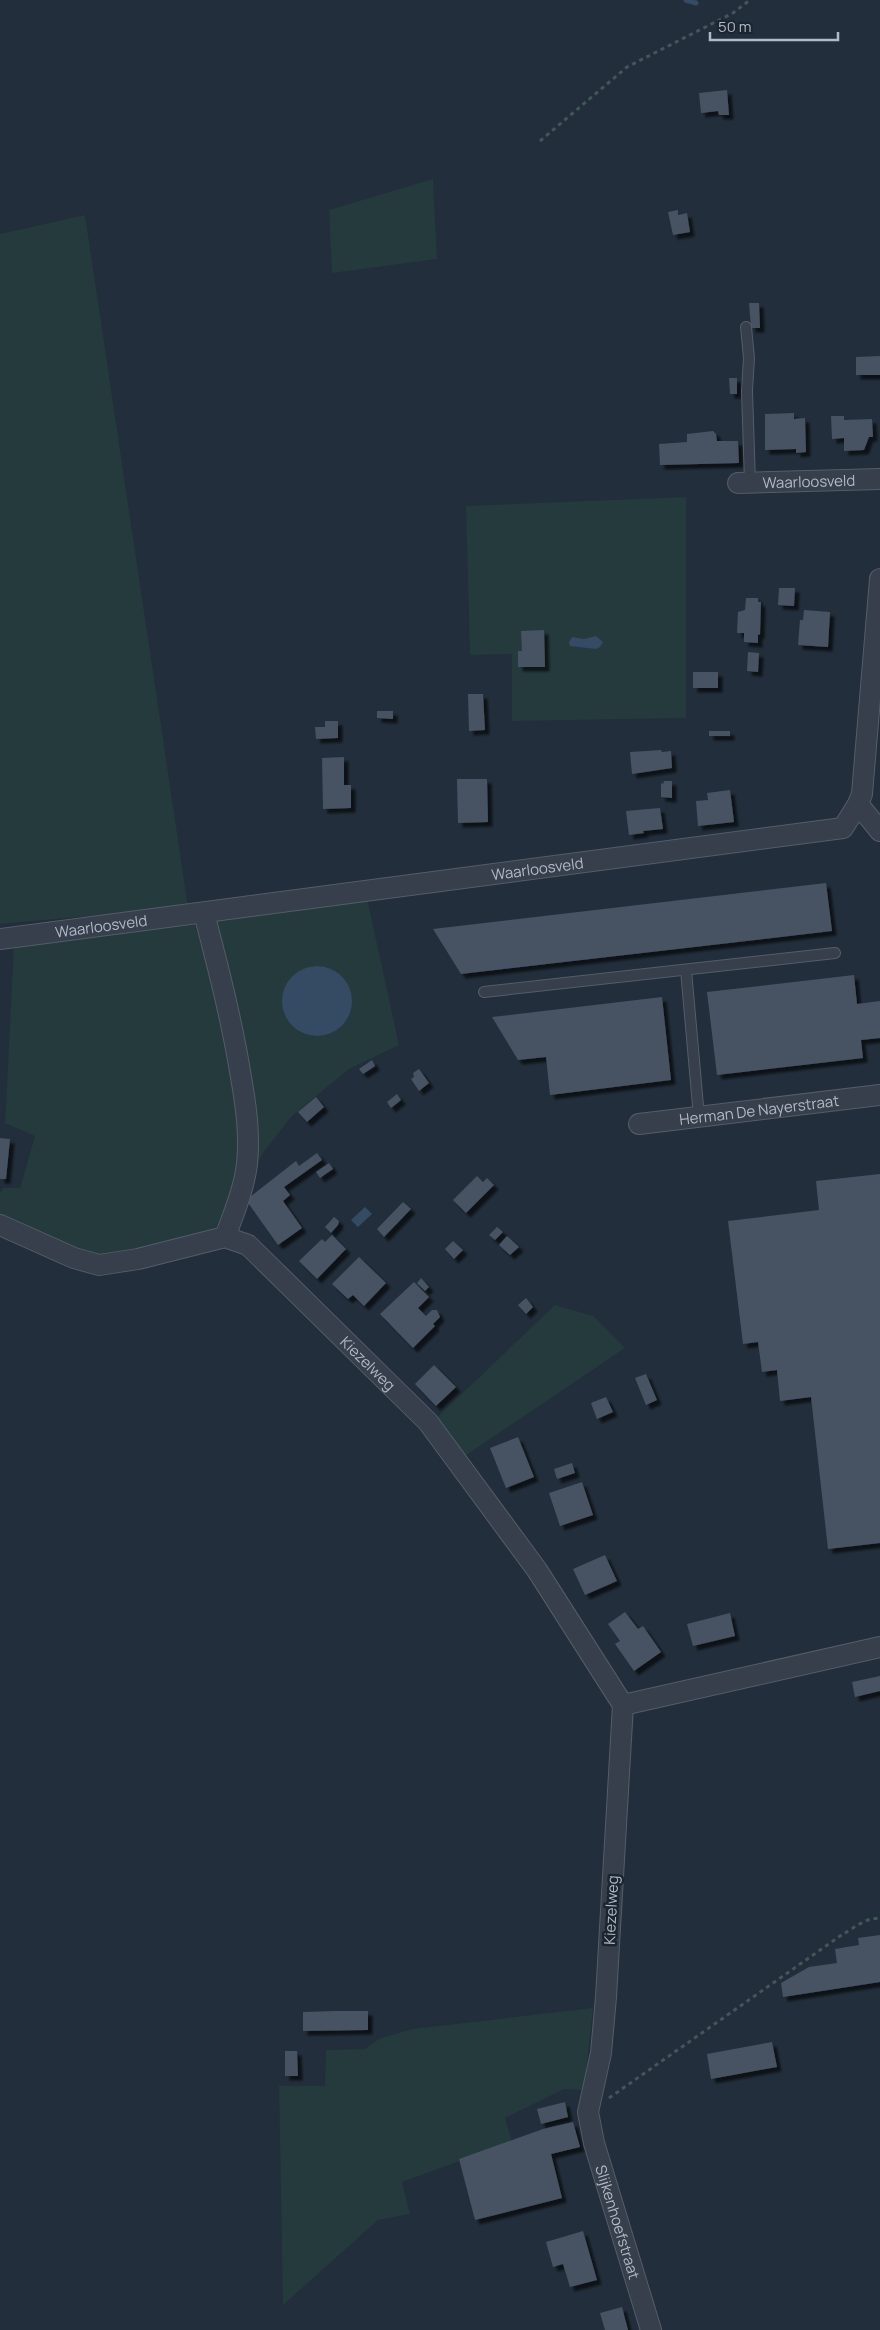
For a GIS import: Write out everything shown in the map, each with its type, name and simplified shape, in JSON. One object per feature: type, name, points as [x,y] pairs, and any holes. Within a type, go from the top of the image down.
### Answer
[{"type":"street","name":"Waarloosveld","points":[[744,483],[880,480]]},
{"type":"street","name":"Waarloosveld","points":[[0,939],[843,828],[862,794],[880,579]]},
{"type":"street","points":[[858,804],[880,831]]},
{"type":"street","points":[[0,1224],[74,1258],[99,1264],[138,1260],[225,1237],[239,1200],[247,1165],[248,1125],[236,1048],[204,913]]},
{"type":"street","name":"Herman De Nayerstraat","points":[[639,1124],[880,1095]]},
{"type":"street","name":"Kiezelweg","points":[[225,1237],[248,1245],[428,1422],[537,1570],[623,1705],[606,1997],[601,2053],[588,2112]]},
{"type":"street","points":[[623,1705],[880,1647]]},
{"type":"street","name":"Slijkenhoefstraat","points":[[588,2112],[594,2143],[651,2330]]},
{"type":"lane","points":[[744,483],[749,358],[746,327]]},
{"type":"lane","points":[[484,992],[835,953]]},
{"type":"lane","points":[[686,970],[699,1117]]},
{"type":"path","points":[[540,141],[627,67],[733,13],[750,0]]},
{"type":"path","points":[[588,2112],[844,1934],[864,1922],[875,1918],[880,1919]]},
{"type":"green space","points":[[433,179],[437,259],[332,273],[329,210]]},
{"type":"green space","points":[[85,215],[188,907],[0,924],[0,234]]},
{"type":"green space","points":[[686,497],[686,718],[512,721],[512,654],[470,655],[466,506]]},
{"type":"green space","points":[[367,898],[399,1045],[349,1069],[292,1116],[262,1154],[258,1163],[251,1092],[214,920]]},
{"type":"green space","points":[[195,925],[225,1020],[239,1121],[239,1155],[231,1193],[217,1226],[201,1237],[116,1256],[87,1255],[0,1215],[0,1193],[3,1188],[20,1188],[35,1136],[5,1123],[14,946]]},
{"type":"green space","points":[[555,1305],[593,1316],[625,1348],[459,1460],[427,1427]]},
{"type":"green space","points":[[593,2008],[584,2090],[564,2089],[505,2118],[512,2142],[402,2182],[410,2214],[378,2220],[283,2305],[279,2086],[325,2086],[326,2050],[365,2049],[379,2039],[412,2029]]},
{"type":"water","points":[[596,636],[603,642],[596,649],[570,646],[569,642],[572,637],[584,639]]},
{"type":"water","points":[[317,966],[336,972],[346,982],[352,1001],[346,1020],[336,1030],[317,1036],[298,1030],[288,1020],[282,1001],[288,982],[298,972]]},
{"type":"water","points":[[365,1207],[372,1214],[358,1227],[351,1220]]},
{"type":"building","points":[[727,90],[729,115],[719,115],[718,111],[701,113],[699,93]]},
{"type":"building","points":[[678,210],[678,215],[687,213],[690,232],[673,235],[668,212]]},
{"type":"building","points":[[749,303],[759,303],[760,328],[751,328]]},
{"type":"building","points":[[880,356],[880,375],[856,375],[856,357]]},
{"type":"building","points":[[729,378],[737,378],[737,394],[730,394]]},
{"type":"building","points":[[794,413],[794,419],[805,418],[806,452],[796,453],[796,449],[765,450],[765,414]]},
{"type":"building","points":[[831,416],[844,416],[844,420],[872,419],[873,437],[869,437],[864,450],[844,451],[844,438],[832,439]]},
{"type":"building","points":[[713,431],[716,434],[717,441],[738,441],[739,463],[660,465],[659,444],[687,442],[687,434]]},
{"type":"building","points":[[779,588],[795,588],[794,606],[778,605]]},
{"type":"building","points":[[746,598],[758,598],[758,602],[761,602],[758,643],[744,642],[744,633],[737,633],[738,612],[745,610]]},
{"type":"building","points":[[804,610],[830,612],[828,647],[798,645],[800,620],[803,620]]},
{"type":"building","points":[[544,630],[545,667],[518,667],[518,651],[522,651],[521,631]]},
{"type":"building","points":[[748,652],[759,653],[758,672],[747,671]]},
{"type":"building","points":[[693,672],[718,672],[718,688],[693,688]]},
{"type":"building","points":[[468,694],[483,694],[485,730],[469,731]]},
{"type":"building","points":[[377,711],[393,711],[393,719],[377,718]]},
{"type":"building","points":[[325,721],[338,721],[338,738],[316,739],[315,727],[325,727]]},
{"type":"building","points":[[709,731],[730,731],[730,736],[709,736]]},
{"type":"building","points":[[661,750],[662,752],[671,751],[672,768],[632,774],[630,752]]},
{"type":"building","points":[[344,757],[344,785],[351,785],[351,808],[323,809],[322,758]]},
{"type":"building","points":[[457,779],[487,779],[488,822],[458,823]]},
{"type":"building","points":[[664,781],[672,781],[672,798],[661,797],[661,783],[663,784]]},
{"type":"building","points":[[730,790],[734,822],[698,826],[696,801],[708,800],[707,793]]},
{"type":"building","points":[[660,808],[663,829],[643,831],[644,833],[629,835],[626,811]]},
{"type":"building","points":[[826,883],[832,931],[461,974],[433,929]]},
{"type":"building","points":[[854,975],[857,1004],[880,1001],[880,1038],[861,1040],[863,1058],[717,1075],[707,992]]},
{"type":"building","points":[[662,997],[671,1080],[550,1095],[546,1057],[518,1060],[492,1017]]},
{"type":"building","points":[[372,1060],[375,1066],[363,1074],[359,1069]]},
{"type":"building","points":[[419,1069],[429,1083],[419,1091],[411,1079],[414,1077],[413,1073]]},
{"type":"building","points":[[397,1094],[401,1100],[391,1108],[387,1102]]},
{"type":"building","points":[[316,1097],[324,1107],[307,1122],[298,1112]]},
{"type":"building","points":[[0,1138],[10,1139],[6,1179],[0,1179]]},
{"type":"building","points":[[317,1153],[322,1160],[284,1187],[290,1195],[283,1201],[302,1228],[278,1245],[246,1200],[296,1161],[299,1166]]},
{"type":"building","points":[[329,1163],[333,1169],[320,1178],[316,1172]]},
{"type":"building","points":[[880,1174],[880,1543],[828,1549],[811,1397],[780,1401],[777,1370],[762,1372],[758,1342],[743,1344],[728,1221],[819,1210],[816,1181]]},
{"type":"building","points":[[477,1176],[483,1182],[487,1178],[494,1185],[466,1213],[453,1200]]},
{"type":"building","points":[[403,1202],[411,1209],[384,1237],[377,1229]]},
{"type":"building","points":[[334,1217],[339,1221],[331,1233],[325,1227]]},
{"type":"building","points":[[497,1227],[503,1232],[495,1240],[489,1235]]},
{"type":"building","points":[[332,1235],[346,1249],[317,1279],[299,1261],[322,1239],[325,1242]]},
{"type":"building","points":[[507,1236],[519,1247],[510,1255],[499,1245]]},
{"type":"building","points":[[453,1241],[463,1250],[454,1259],[445,1249]]},
{"type":"building","points":[[359,1257],[386,1283],[364,1306],[353,1295],[348,1299],[332,1284]]},
{"type":"building","points":[[421,1278],[429,1287],[425,1291],[417,1283]]},
{"type":"building","points":[[414,1282],[429,1297],[418,1308],[426,1316],[432,1310],[437,1310],[440,1317],[433,1324],[435,1326],[413,1348],[380,1314]]},
{"type":"building","points":[[526,1298],[533,1307],[526,1314],[518,1305]]},
{"type":"building","points":[[434,1365],[456,1387],[436,1406],[415,1384]]},
{"type":"building","points":[[646,1374],[657,1400],[646,1405],[635,1378]]},
{"type":"building","points":[[606,1397],[613,1412],[597,1419],[591,1403]]},
{"type":"building","points":[[518,1437],[534,1477],[506,1488],[490,1448]]},
{"type":"building","points":[[572,1463],[575,1473],[557,1479],[554,1469]]},
{"type":"building","points":[[582,1482],[593,1515],[560,1526],[549,1493]]},
{"type":"building","points":[[605,1555],[617,1581],[585,1595],[573,1569]]},
{"type":"building","points":[[625,1612],[638,1629],[643,1626],[661,1652],[634,1671],[615,1644],[620,1641],[608,1624]]},
{"type":"building","points":[[730,1613],[735,1636],[693,1646],[687,1624]]},
{"type":"building","points":[[880,1676],[880,1691],[855,1697],[852,1682]]},
{"type":"building","points":[[880,1935],[880,1982],[783,1997],[781,1983],[809,1967],[837,1963],[835,1949],[859,1945],[858,1938]]},
{"type":"building","points":[[368,2011],[368,2030],[303,2031],[303,2012]]},
{"type":"building","points":[[772,2042],[777,2067],[711,2079],[707,2054]]},
{"type":"building","points":[[285,2051],[297,2051],[298,2076],[285,2076]]},
{"type":"building","points":[[565,2102],[568,2117],[541,2124],[537,2109]]},
{"type":"building","points":[[573,2122],[580,2147],[551,2154],[562,2198],[475,2220],[459,2159],[543,2129]]},
{"type":"building","points":[[583,2231],[597,2280],[570,2287],[563,2264],[553,2267],[546,2242]]},
{"type":"building","points":[[622,2307],[628,2330],[605,2330],[600,2313]]},
{"type":"waterway","points":[[686,0],[696,3]]}]
